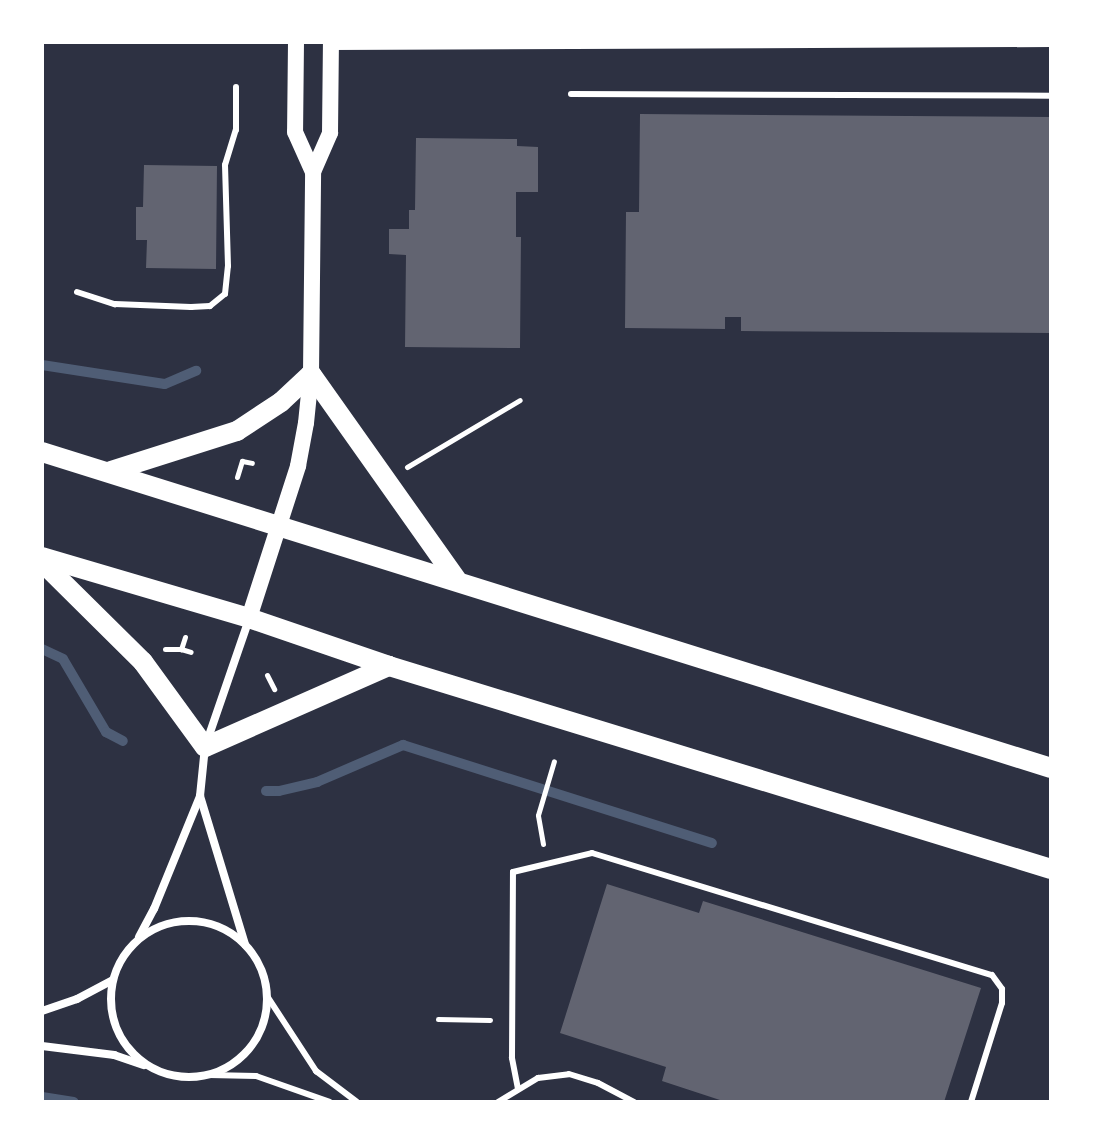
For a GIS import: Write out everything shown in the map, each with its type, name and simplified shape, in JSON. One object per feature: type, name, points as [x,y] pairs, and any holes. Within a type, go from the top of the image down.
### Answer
[{"type":"main road","points":[[296,42],[295,132],[313,172]]},
{"type":"main road","points":[[249,618],[298,466],[311,374],[313,172],[330,133],[331,44]]},
{"type":"main road","points":[[111,471],[237,431],[281,402],[311,374]]},
{"type":"main road","points":[[311,374],[456,579]]},
{"type":"main road","points":[[42,452],[111,471],[278,527],[456,579],[1051,768]]},
{"type":"main road","points":[[42,560],[249,618],[389,666],[1051,869]]},
{"type":"main road","points":[[42,560],[143,662],[205,747],[389,666]]},
{"type":"street","points":[[152,1068],[131,1052],[117,1031],[110,1006],[112,980],[122,958],[138,938],[154,909],[200,796],[205,747],[249,618]]},
{"type":"street","points":[[200,796],[245,945]]},
{"type":"street","points":[[42,1046],[114,1055],[170,1075],[209,1075],[233,1064],[252,1046],[263,1022],[267,996],[257,960],[245,945],[227,930],[205,922],[181,921],[159,926],[138,938]]},
{"type":"street","points":[[42,1011],[77,999],[112,980]]},
{"type":"lane","points":[[331,44],[1051,44]]},
{"type":"lane","points":[[77,292],[115,304],[191,307],[210,306],[225,294],[228,266],[225,165],[236,130],[236,87]]},
{"type":"lane","points":[[571,94],[1051,96]]},
{"type":"lane","points":[[518,1089],[512,1058],[513,872],[579,854],[609,856],[987,972],[996,978],[1002,989],[1000,1010],[971,1102]]},
{"type":"lane","points":[[267,996],[310,1064],[357,1102]]},
{"type":"lane","points":[[498,1102],[538,1078],[569,1074],[598,1083],[634,1102]]},
{"type":"lane","points":[[209,1075],[256,1076],[330,1102]]},
{"type":"path","points":[[403,470],[520,400]]},
{"type":"path","points":[[237,477],[242,461],[252,463]]},
{"type":"path","points":[[185,637],[181,649],[191,652]]},
{"type":"path","points":[[267,675],[277,693]]},
{"type":"path","points":[[544,846],[538,810],[554,761]]},
{"type":"path","points":[[438,1019],[490,1020]]},
{"type":"building","points":[[640,114],[1051,117],[1051,333],[741,331],[741,317],[725,317],[725,329],[625,328],[626,212],[639,212]]},
{"type":"building","points":[[416,138],[517,139],[517,146],[538,147],[538,192],[516,192],[516,237],[521,237],[520,348],[405,347],[406,255],[389,254],[389,229],[409,229],[409,210],[415,210]]},
{"type":"building","points":[[144,165],[217,166],[216,269],[146,268],[147,240],[136,240],[136,207],[143,207]]},
{"type":"building","points":[[607,884],[699,913],[703,901],[981,988],[944,1102],[726,1102],[662,1081],[666,1067],[560,1033]]},
{"type":"waterway","points":[[42,365],[165,384],[196,371]]},
{"type":"waterway","points":[[42,649],[63,659],[106,732],[123,741]]},
{"type":"waterway","points":[[266,791],[317,782],[403,745],[712,843]]},
{"type":"waterway","points":[[42,1097],[74,1102]]}]
